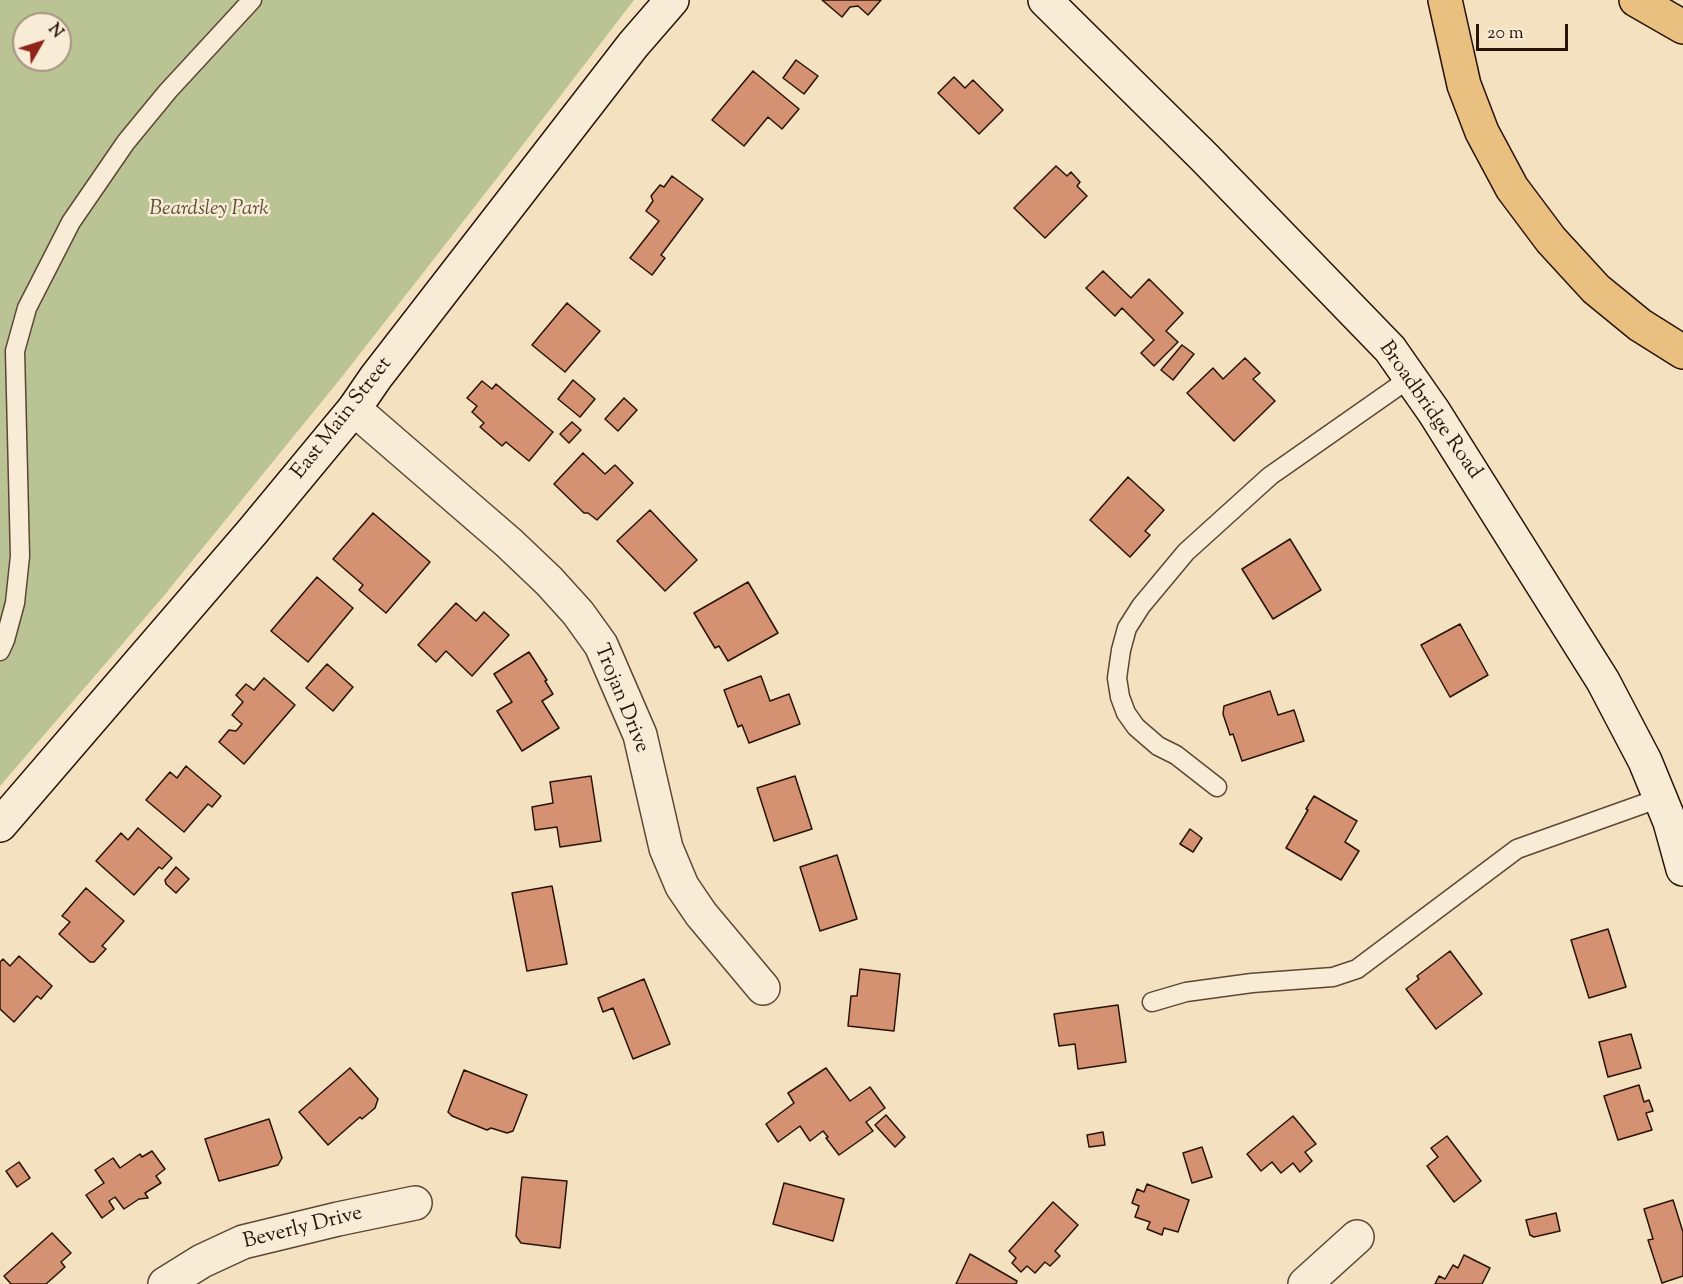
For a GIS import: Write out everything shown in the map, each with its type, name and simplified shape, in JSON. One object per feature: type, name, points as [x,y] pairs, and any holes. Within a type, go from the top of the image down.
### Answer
[{"type":"highway","points":[[1445,0],[1464,85],[1482,132],[1512,188],[1551,240],[1596,289],[1640,325],[1683,352]]},
{"type":"highway","points":[[1636,0],[1683,27]]},
{"type":"main road","name":"East Main Street","points":[[0,825],[245,540],[354,409],[376,377],[612,73],[672,0]]},
{"type":"main road","name":"Broadbridge Road","points":[[1045,0],[1204,158],[1390,349],[1434,412],[1603,681],[1645,761],[1670,822],[1683,869]]},
{"type":"main road","name":"Trojan Drive","points":[[354,409],[509,543],[549,581],[590,629],[601,645],[640,735],[666,848],[682,886],[701,914],[763,988]]},
{"type":"main road","name":"Beverly Drive","points":[[165,1284],[202,1261],[243,1242],[338,1218],[415,1203]]},
{"type":"main road","points":[[1305,1284],[1357,1237]]},
{"type":"lane","points":[[0,651],[15,603],[20,556],[15,351],[27,308],[71,222],[126,142],[168,91],[252,0]]},
{"type":"lane","points":[[1217,787],[1176,755],[1158,746],[1136,727],[1126,713],[1120,697],[1117,678],[1127,628],[1141,606],[1186,552],[1270,476],[1410,378]]},
{"type":"lane","points":[[1152,1002],[1186,992],[1252,983],[1333,978],[1357,969],[1517,849],[1660,798]]},
{"type":"green space","name":"Beardsley Park","points":[[0,0],[634,0],[341,378],[162,598],[0,786]]},
{"type":"building","points":[[822,0],[881,0],[868,15],[858,6],[850,7],[842,17]]},
{"type":"building","points":[[796,60],[818,76],[804,94],[783,78]]},
{"type":"building","points":[[753,71],[799,109],[782,129],[768,117],[744,146],[712,120]]},
{"type":"building","points":[[954,77],[965,88],[973,80],[1003,110],[979,134],[938,93]]},
{"type":"building","points":[[1056,166],[1067,176],[1071,172],[1080,182],[1077,186],[1087,196],[1045,238],[1014,208]]},
{"type":"building","points":[[672,176],[703,199],[661,255],[665,258],[652,275],[630,258],[659,221],[646,211],[653,201],[651,196],[660,185],[664,187]]},
{"type":"building","points":[[1103,271],[1131,298],[1149,279],[1183,313],[1166,331],[1178,342],[1154,366],[1141,353],[1154,340],[1122,308],[1115,316],[1086,288]]},
{"type":"building","points":[[567,303],[600,331],[565,372],[532,345]]},
{"type":"building","points":[[1182,345],[1194,354],[1173,380],[1161,370]]},
{"type":"building","points":[[1245,358],[1260,373],[1253,379],[1275,401],[1234,441],[1187,393],[1213,368],[1223,379]]},
{"type":"building","points":[[573,380],[595,399],[580,417],[558,399]]},
{"type":"building","points":[[482,381],[492,389],[496,384],[553,432],[529,461],[506,442],[502,446],[480,427],[484,423],[472,412],[477,406],[467,398]]},
{"type":"building","points":[[624,398],[637,410],[618,431],[605,419]]},
{"type":"building","points":[[572,422],[581,430],[569,443],[560,434]]},
{"type":"building","points":[[583,453],[605,474],[615,465],[633,483],[597,520],[588,513],[584,513],[554,484]]},
{"type":"building","points":[[1128,477],[1164,510],[1145,531],[1150,535],[1130,557],[1090,520]]},
{"type":"building","points":[[650,510],[697,560],[665,591],[617,541]]},
{"type":"building","points":[[373,513],[430,562],[386,613],[359,590],[363,585],[333,559]]},
{"type":"building","points":[[1290,539],[1321,590],[1273,619],[1242,569]]},
{"type":"building","points":[[317,577],[353,608],[308,662],[271,631]]},
{"type":"building","points":[[748,582],[778,633],[728,661],[719,646],[715,648],[694,613]]},
{"type":"building","points":[[456,603],[476,621],[484,612],[509,635],[472,676],[446,651],[436,662],[418,645]]},
{"type":"building","points":[[1460,624],[1488,675],[1450,697],[1421,645]]},
{"type":"building","points":[[529,652],[553,694],[542,701],[559,728],[522,751],[497,711],[512,702],[494,674]]},
{"type":"building","points":[[327,664],[353,687],[333,711],[306,688]]},
{"type":"building","points":[[761,676],[770,701],[789,694],[800,724],[749,743],[742,725],[738,727],[724,690]]},
{"type":"building","points":[[264,678],[295,705],[244,764],[219,742],[229,730],[236,731],[242,724],[232,715],[243,702],[236,695],[246,684],[254,690]]},
{"type":"building","points":[[1270,691],[1278,715],[1294,710],[1304,741],[1242,761],[1223,714],[1224,706]]},
{"type":"building","points":[[186,766],[221,796],[212,807],[208,804],[184,832],[146,800],[170,772],[177,778]]},
{"type":"building","points":[[591,776],[601,841],[560,847],[557,827],[535,830],[532,807],[553,803],[550,782]]},
{"type":"building","points":[[795,776],[812,829],[774,841],[757,788]]},
{"type":"building","points":[[1314,796],[1357,821],[1345,842],[1359,851],[1341,880],[1286,848]]},
{"type":"building","points":[[138,828],[172,858],[162,869],[159,867],[134,895],[96,861],[121,833],[128,840]]},
{"type":"building","points":[[1190,829],[1202,838],[1193,852],[1180,844]]},
{"type":"building","points":[[837,855],[857,919],[820,931],[800,867]]},
{"type":"building","points":[[176,867],[189,879],[176,893],[166,884],[165,880]]},
{"type":"building","points":[[552,886],[567,964],[527,971],[512,893]]},
{"type":"building","points":[[86,888],[124,921],[102,946],[106,949],[94,962],[90,962],[59,934],[70,922],[62,916]]},
{"type":"building","points":[[1608,929],[1626,987],[1589,998],[1571,940]]},
{"type":"building","points":[[1450,951],[1482,994],[1436,1029],[1406,989],[1419,979],[1417,976]]},
{"type":"building","points":[[19,956],[52,986],[41,999],[37,996],[14,1022],[0,1009],[0,962],[3,959],[10,966]]},
{"type":"building","points":[[860,969],[900,974],[894,1031],[848,1026],[851,996],[857,996]]},
{"type":"building","points":[[644,979],[670,1044],[633,1059],[613,1008],[603,1012],[598,998]]},
{"type":"building","points":[[1118,1005],[1126,1062],[1078,1069],[1075,1044],[1059,1046],[1054,1014]]},
{"type":"building","points":[[1631,1034],[1641,1068],[1608,1077],[1599,1042]]},
{"type":"building","points":[[350,1068],[378,1099],[375,1108],[362,1119],[360,1117],[328,1145],[299,1112]]},
{"type":"building","points":[[826,1068],[850,1101],[870,1087],[885,1108],[866,1122],[873,1131],[839,1155],[823,1131],[810,1141],[800,1126],[778,1142],[766,1124],[794,1103],[788,1093]]},
{"type":"building","points":[[464,1070],[527,1095],[513,1131],[507,1133],[491,1128],[487,1130],[452,1116],[448,1112]]},
{"type":"building","points":[[1639,1085],[1644,1102],[1649,1100],[1653,1111],[1646,1113],[1652,1130],[1618,1140],[1604,1096]]},
{"type":"building","points":[[886,1115],[905,1137],[895,1147],[875,1125]]},
{"type":"building","points":[[1293,1116],[1316,1144],[1305,1152],[1312,1161],[1300,1172],[1293,1163],[1281,1173],[1272,1162],[1261,1171],[1247,1154]]},
{"type":"building","points":[[269,1119],[282,1158],[278,1165],[219,1181],[205,1139]]},
{"type":"building","points":[[1103,1132],[1105,1145],[1089,1147],[1087,1135]]},
{"type":"building","points":[[1447,1136],[1481,1181],[1454,1202],[1427,1166],[1438,1157],[1431,1148]]},
{"type":"building","points":[[1202,1147],[1212,1177],[1192,1183],[1183,1153]]},
{"type":"building","points":[[152,1151],[165,1169],[156,1176],[161,1183],[145,1193],[148,1198],[139,1199],[124,1209],[115,1197],[109,1201],[114,1209],[102,1218],[86,1195],[104,1183],[95,1170],[113,1158],[120,1168],[140,1154],[142,1157]]},
{"type":"building","points":[[19,1162],[30,1178],[17,1187],[6,1171]]},
{"type":"building","points":[[522,1177],[567,1181],[560,1248],[521,1243],[516,1236]]},
{"type":"building","points":[[784,1183],[844,1199],[833,1241],[773,1224]]},
{"type":"building","points":[[1147,1184],[1189,1200],[1178,1232],[1164,1228],[1162,1235],[1147,1229],[1150,1222],[1135,1217],[1139,1206],[1132,1203],[1137,1189],[1144,1192]]},
{"type":"building","points":[[1673,1200],[1683,1232],[1683,1276],[1662,1283],[1648,1240],[1653,1239],[1644,1209]]},
{"type":"building","points":[[1053,1202],[1078,1225],[1055,1251],[1060,1256],[1050,1266],[1045,1262],[1035,1273],[1027,1266],[1021,1272],[1012,1263],[1016,1258],[1009,1251]]},
{"type":"building","points":[[1556,1213],[1560,1231],[1534,1237],[1530,1235],[1526,1220]]},
{"type":"building","points":[[52,1233],[71,1253],[61,1262],[65,1267],[46,1284],[11,1284],[4,1276]]},
{"type":"building","points":[[970,1254],[1017,1281],[1016,1284],[956,1284]]},
{"type":"building","points":[[1464,1255],[1490,1268],[1482,1284],[1435,1284],[1439,1276],[1445,1279],[1453,1265],[1458,1268]]}]
